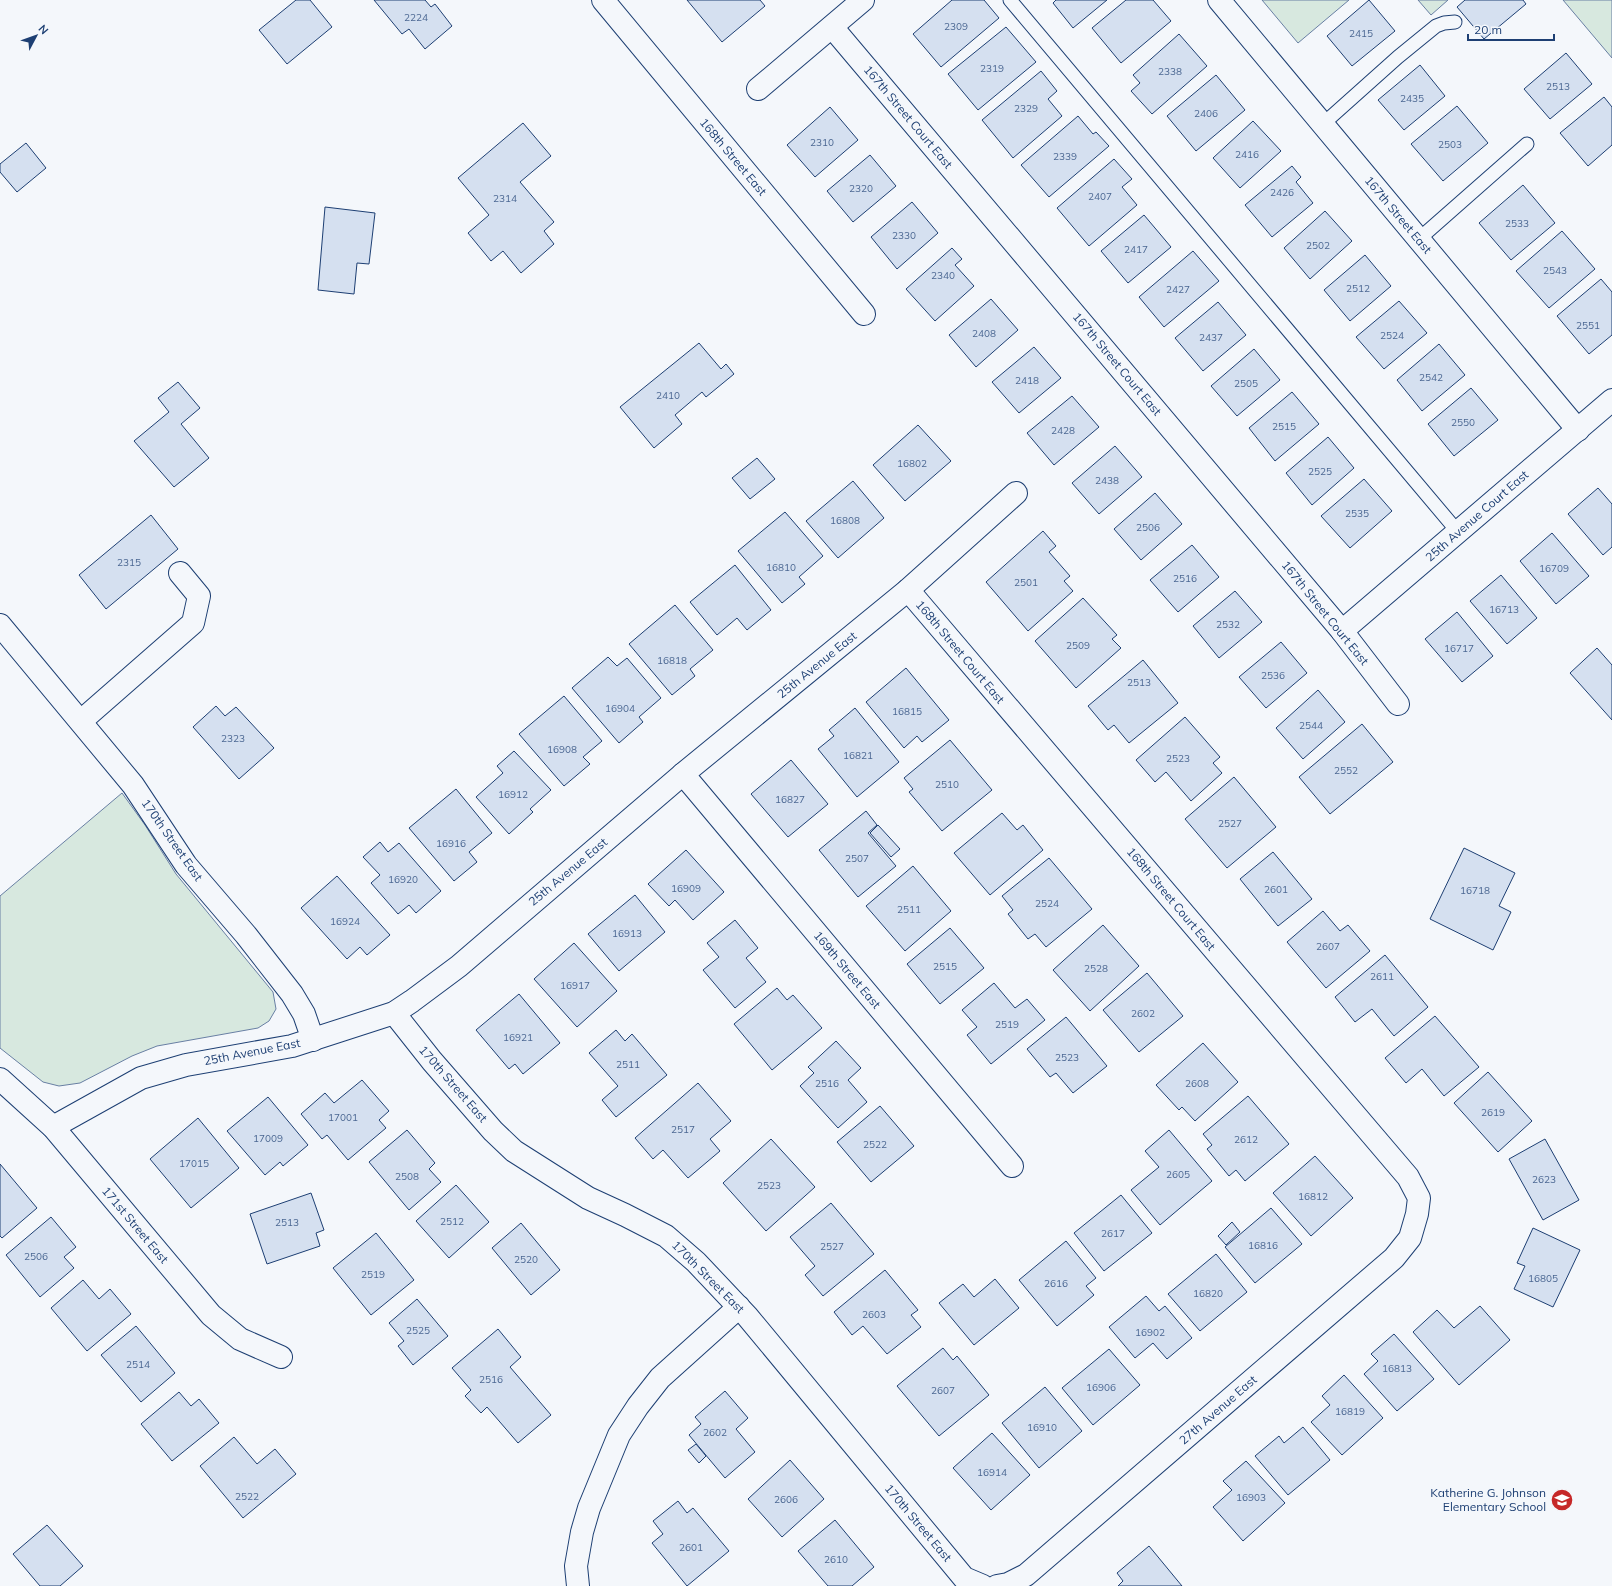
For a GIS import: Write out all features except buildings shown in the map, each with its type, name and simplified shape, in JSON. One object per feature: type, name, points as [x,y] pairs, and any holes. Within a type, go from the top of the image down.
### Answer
[{"type":"street","name":"168th Street East","points":[[603,0],[864,314]]},
{"type":"street","points":[[758,89],[863,0]]},
{"type":"street","name":"167th Street East","points":[[1219,0],[1578,430]]},
{"type":"street","name":"167th Street Court East","points":[[832,26],[1342,631],[1398,704]]},
{"type":"street","name":"25th Avenue Court East","points":[[1342,631],[1612,400]]},
{"type":"street","name":"25th Avenue East","points":[[53,1127],[141,1078],[186,1065],[292,1046],[394,1013],[458,966],[683,774],[908,590],[1016,493]]},
{"type":"street","points":[[81,722],[193,623],[200,596],[180,573]]},
{"type":"street","name":"168th Street Court East","points":[[908,590],[1408,1177],[1419,1198],[1417,1214]]},
{"type":"street","name":"170th Street East","points":[[0,625],[134,785],[186,865],[246,934],[292,994],[304,1014],[313,1040]]},
{"type":"street","name":"169th Street East","points":[[683,774],[1012,1166]]},
{"type":"street","name":"170th Street East","points":[[394,1013],[432,1061],[493,1131],[514,1151],[588,1198],[625,1214],[666,1236],[696,1262],[739,1308],[964,1578],[983,1586]]},
{"type":"street","name":"171st Street East","points":[[0,1079],[53,1127],[210,1315],[240,1339],[281,1357]]},
{"type":"street","name":"27th Avenue East","points":[[997,1586],[1008,1584],[1026,1574],[1394,1258],[1410,1238],[1417,1214]]},
{"type":"street","points":[[578,1586],[576,1566],[587,1514],[619,1434],[638,1406],[660,1378],[739,1308]]},
{"type":"lane","points":[[1010,0],[1458,532]]},
{"type":"lane","points":[[1322,124],[1398,57],[1436,26],[1444,23],[1455,22]]},
{"type":"lane","points":[[1419,239],[1527,144]]},
{"type":"shaded area","points":[[1262,0],[1349,0],[1298,43]]},
{"type":"shaded area","points":[[1418,0],[1448,0],[1431,15]]},
{"type":"shaded area","points":[[1563,0],[1612,0],[1612,58]]},
{"type":"shaded area","points":[[122,793],[145,825],[176,874],[273,992],[276,1009],[269,1021],[258,1028],[157,1046],[132,1056],[80,1083],[59,1086],[43,1082],[0,1048],[0,896]]},
{"type":"place","name":"Katherine G. Johnson Elementary School","points":[[1562,1500]]}]
